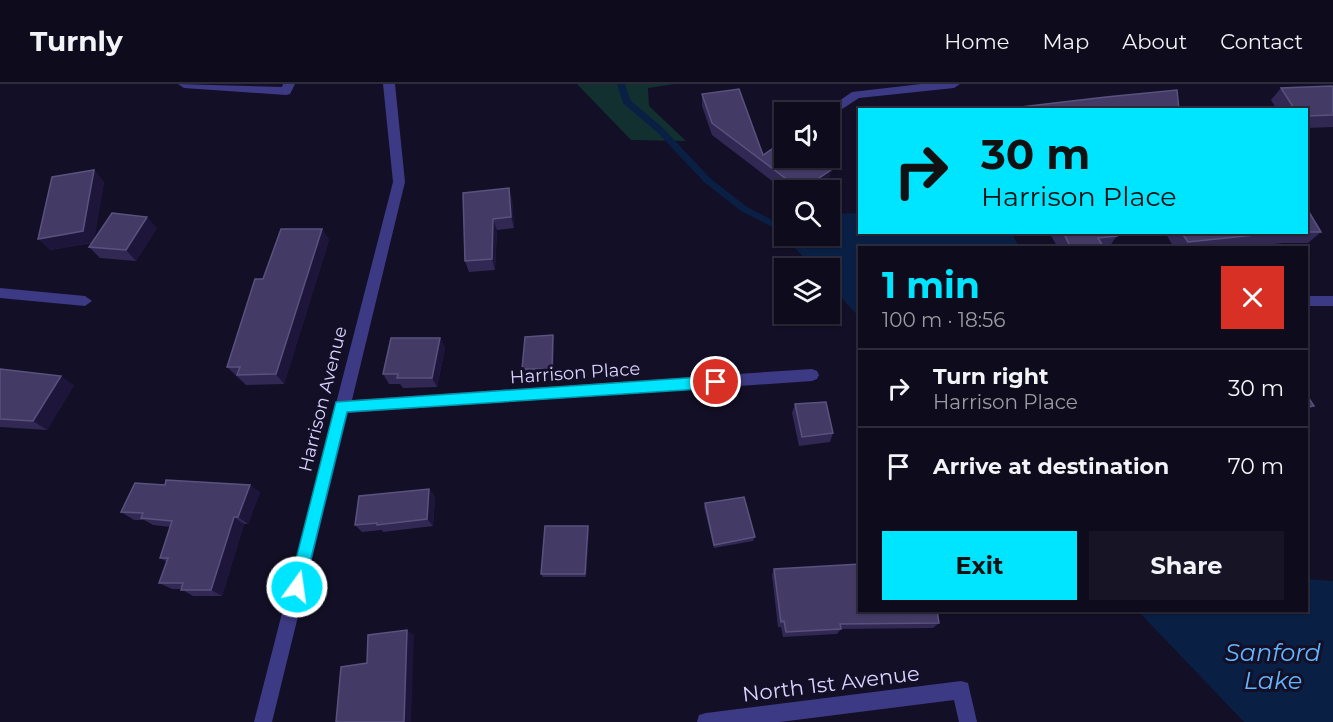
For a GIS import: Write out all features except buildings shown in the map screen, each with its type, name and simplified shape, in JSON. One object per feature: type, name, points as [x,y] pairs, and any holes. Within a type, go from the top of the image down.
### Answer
[{"type":"street","points":[[184,84],[286,91],[289,84]]},
{"type":"street","name":"Harrison Avenue","points":[[263,722],[399,182],[389,84]]},
{"type":"street","points":[[840,105],[856,95],[954,84]]},
{"type":"street","points":[[0,292],[85,301]]},
{"type":"street","points":[[1308,301],[1333,301]]},
{"type":"street","name":"Harrison Place","points":[[341,406],[812,375]]},
{"type":"street","name":"North 1st Avenue","points":[[706,722],[961,690],[968,722]]},
{"type":"green space","points":[[577,84],[675,84],[648,88],[649,106],[686,141],[631,140]]},
{"type":"water","points":[[858,213],[858,234],[1012,234],[1018,246],[858,246],[858,316],[840,296],[840,258],[804,258],[793,246],[840,246],[840,214]]},
{"type":"water","name":"Sanford Lake","points":[[1308,579],[1333,581],[1333,722],[1244,722],[1139,612],[1308,612]]},
{"type":"waterway","points":[[621,84],[626,101],[661,131],[707,180],[744,209],[774,225]]},
{"type":"route","points":[[297,587],[341,406],[454,401],[716,382]]}]
